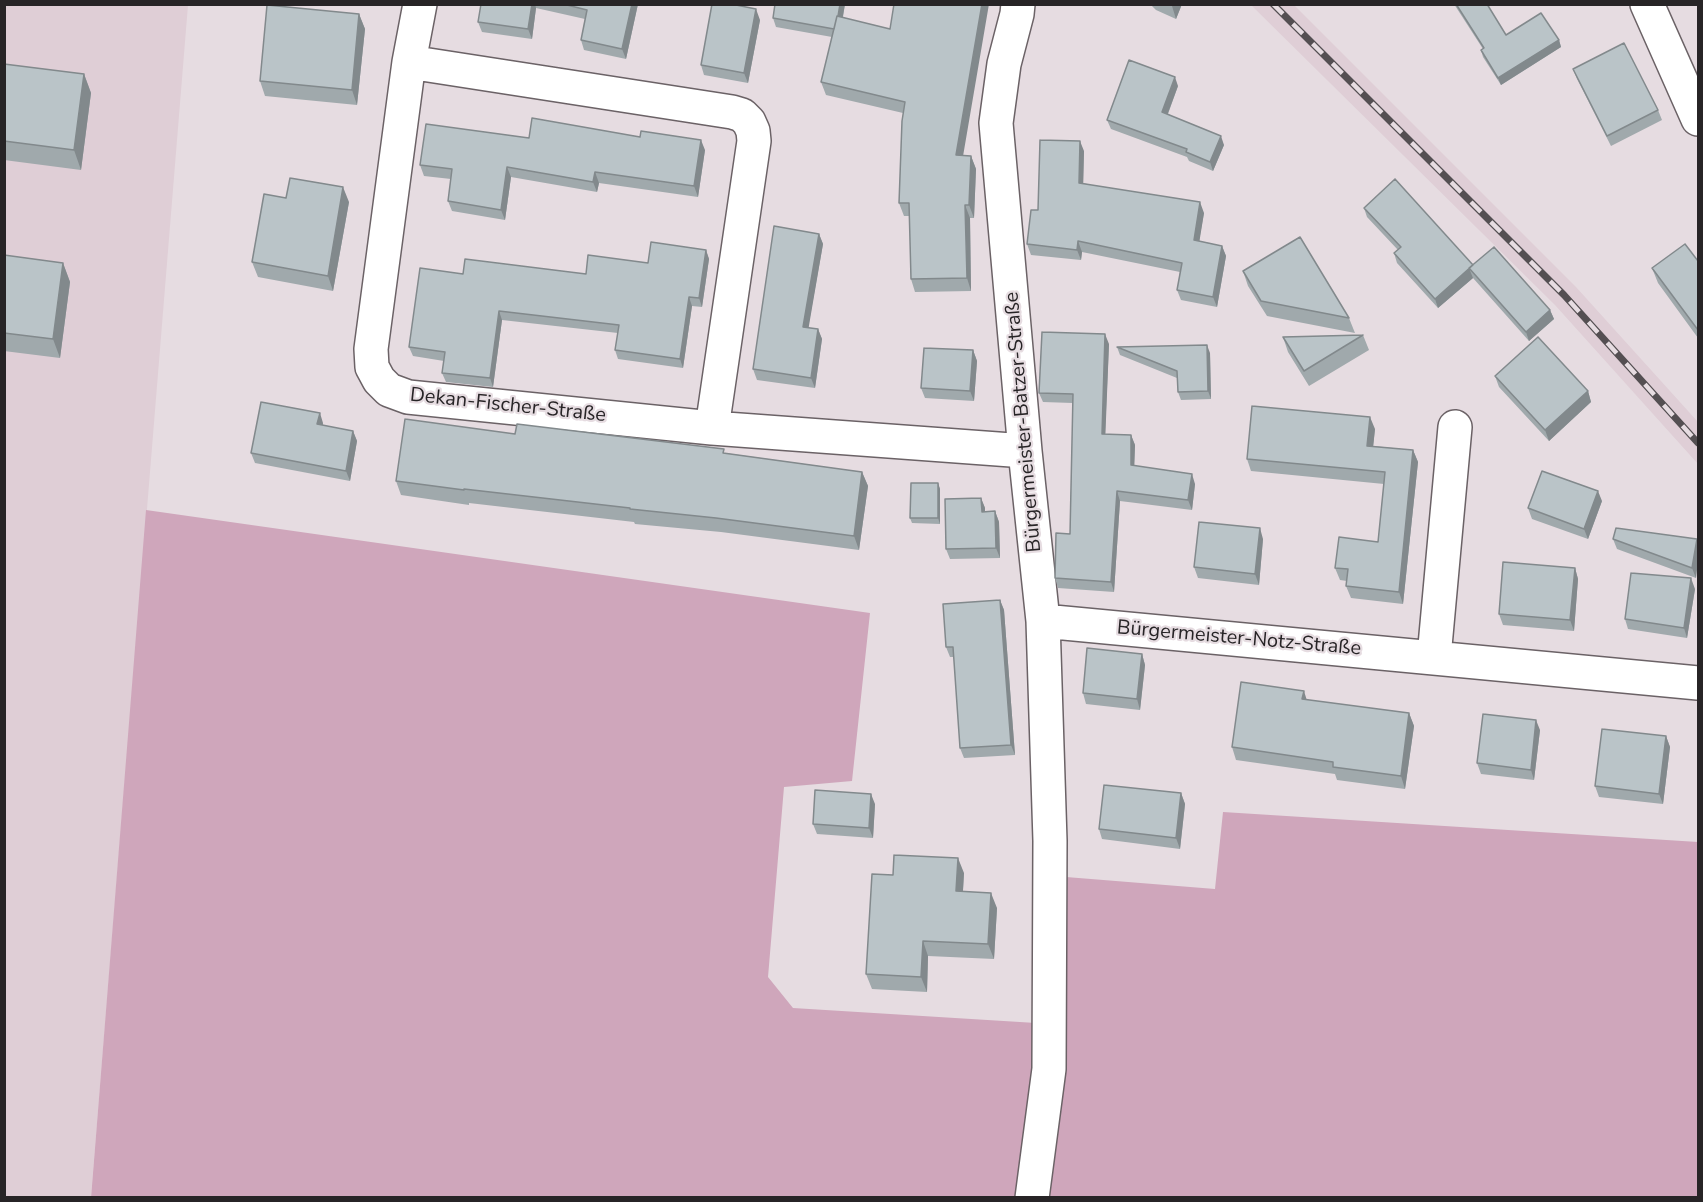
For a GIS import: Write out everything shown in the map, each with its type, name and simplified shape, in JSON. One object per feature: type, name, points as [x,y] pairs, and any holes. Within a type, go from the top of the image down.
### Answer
[{"type":"street","name":"Dekan-Fischer-Straße","points":[[420,4],[409,62],[371,349],[372,367],[379,380],[389,390],[408,397],[712,429],[1025,451]]},
{"type":"street","name":"Bürgermeister-Batzer-Straße","points":[[1018,4],[1004,64],[996,123],[1025,451],[1043,621],[1050,841],[1049,1069],[1032,1197]]},
{"type":"street","points":[[1647,4],[1698,119]]},
{"type":"street","points":[[409,62],[732,112],[742,115],[749,122],[754,141],[712,429]]},
{"type":"street","points":[[1434,657],[1455,427]]},
{"type":"street","name":"Bürgermeister-Notz-Straße","points":[[1043,621],[1698,683]]},
{"type":"shaded area","points":[[5,5],[188,5],[91,1197],[5,1198]]},
{"type":"shaded area","points":[[1251,5],[1294,5],[1576,287],[1698,422],[1698,464],[1555,305]]},
{"type":"shaded area","points":[[146,510],[870,613],[852,781],[784,787],[768,977],[793,1008],[1036,1023],[1037,1067],[1019,1197],[91,1198]]},
{"type":"shaded area","points":[[1223,812],[1698,842],[1698,1197],[1046,1198],[1066,877],[1215,889]]},
{"type":"building","points":[[481,4],[532,4],[528,29],[478,22]]},
{"type":"building","points":[[563,4],[632,4],[622,49],[581,40],[587,10]]},
{"type":"building","points":[[712,4],[731,4],[756,9],[744,73],[701,65]]},
{"type":"building","points":[[775,4],[840,4],[834,29],[773,18]]},
{"type":"building","points":[[894,4],[982,4],[956,155],[971,156],[969,205],[965,205],[967,278],[911,279],[909,203],[899,203],[902,121],[905,102],[821,82],[837,16],[890,29]]},
{"type":"building","points":[[1456,4],[1487,4],[1506,35],[1541,13],[1559,40],[1498,78],[1481,50],[1484,48]]},
{"type":"building","points":[[267,5],[359,14],[352,90],[260,81]]},
{"type":"building","points":[[1624,43],[1658,110],[1607,136],[1573,69]]},
{"type":"building","points":[[1129,60],[1175,77],[1162,112],[1221,136],[1210,162],[1186,152],[1187,149],[1107,120]]},
{"type":"building","points":[[4,64],[84,74],[74,150],[4,141]]},
{"type":"building","points":[[532,118],[640,137],[641,131],[701,140],[694,186],[595,172],[593,182],[507,167],[501,210],[448,201],[452,169],[420,165],[426,124],[529,138]]},
{"type":"building","points":[[1040,140],[1080,141],[1079,183],[1200,202],[1194,240],[1222,246],[1213,297],[1177,290],[1182,263],[1078,241],[1077,250],[1027,244],[1031,210],[1038,210]]},
{"type":"building","points":[[290,178],[343,187],[328,276],[252,262],[264,194],[286,198]]},
{"type":"building","points":[[1395,179],[1473,265],[1435,299],[1394,253],[1401,247],[1364,208]]},
{"type":"building","points":[[774,226],[819,234],[803,327],[818,329],[811,378],[753,369]]},
{"type":"building","points":[[1300,237],[1349,318],[1261,301],[1243,271]]},
{"type":"building","points":[[651,242],[706,250],[699,298],[689,297],[680,359],[615,350],[619,325],[499,311],[490,378],[442,373],[445,352],[409,347],[420,268],[463,274],[465,259],[586,274],[588,255],[648,263]]},
{"type":"building","points":[[1685,244],[1698,261],[1698,330],[1652,268]]},
{"type":"building","points":[[1494,247],[1550,310],[1526,332],[1469,268]]},
{"type":"building","points":[[4,255],[63,263],[53,339],[4,333]]},
{"type":"building","points":[[1042,332],[1105,334],[1102,434],[1131,435],[1131,465],[1192,474],[1188,500],[1117,491],[1111,582],[1055,578],[1056,533],[1070,534],[1073,394],[1039,393]]},
{"type":"building","points":[[1363,335],[1304,371],[1283,337]]},
{"type":"building","points":[[1538,337],[1588,391],[1545,430],[1495,376]]},
{"type":"building","points":[[1207,345],[1208,391],[1178,392],[1177,371],[1117,347]]},
{"type":"building","points":[[924,348],[973,350],[970,391],[921,388]]},
{"type":"building","points":[[261,402],[320,413],[317,424],[353,431],[346,471],[251,453]]},
{"type":"building","points":[[1252,406],[1370,417],[1367,446],[1413,450],[1399,592],[1346,586],[1348,569],[1335,568],[1339,537],[1378,542],[1385,472],[1247,459]]},
{"type":"building","points":[[405,419],[515,434],[517,424],[724,449],[723,453],[862,472],[854,536],[396,481]]},
{"type":"building","points":[[1542,471],[1598,491],[1584,529],[1528,508]]},
{"type":"building","points":[[911,483],[938,483],[938,518],[910,518]]},
{"type":"building","points":[[981,498],[982,512],[995,511],[996,548],[946,549],[945,499]]},
{"type":"building","points":[[1199,522],[1260,528],[1255,574],[1194,567]]},
{"type":"building","points":[[1616,528],[1697,539],[1692,568],[1613,539]]},
{"type":"building","points":[[1503,562],[1575,568],[1570,620],[1499,614]]},
{"type":"building","points":[[1631,573],[1691,578],[1684,628],[1625,619]]},
{"type":"building","points":[[1000,600],[1011,745],[960,748],[953,647],[946,647],[943,604]]},
{"type":"building","points":[[1087,648],[1142,654],[1137,699],[1083,693]]},
{"type":"building","points":[[1241,682],[1304,691],[1302,699],[1409,713],[1401,776],[1333,767],[1333,762],[1232,747]]},
{"type":"building","points":[[1483,714],[1536,720],[1531,770],[1477,763]]},
{"type":"building","points":[[1602,729],[1666,736],[1659,794],[1595,786]]},
{"type":"building","points":[[1104,785],[1181,793],[1176,838],[1099,829]]},
{"type":"building","points":[[815,790],[871,794],[869,828],[813,824]]},
{"type":"building","points":[[894,855],[958,858],[956,891],[991,893],[988,944],[923,941],[921,977],[866,974],[872,874],[893,875]]},
{"type":"railway","points":[[1273,4],[1564,295],[1698,443]]}]
